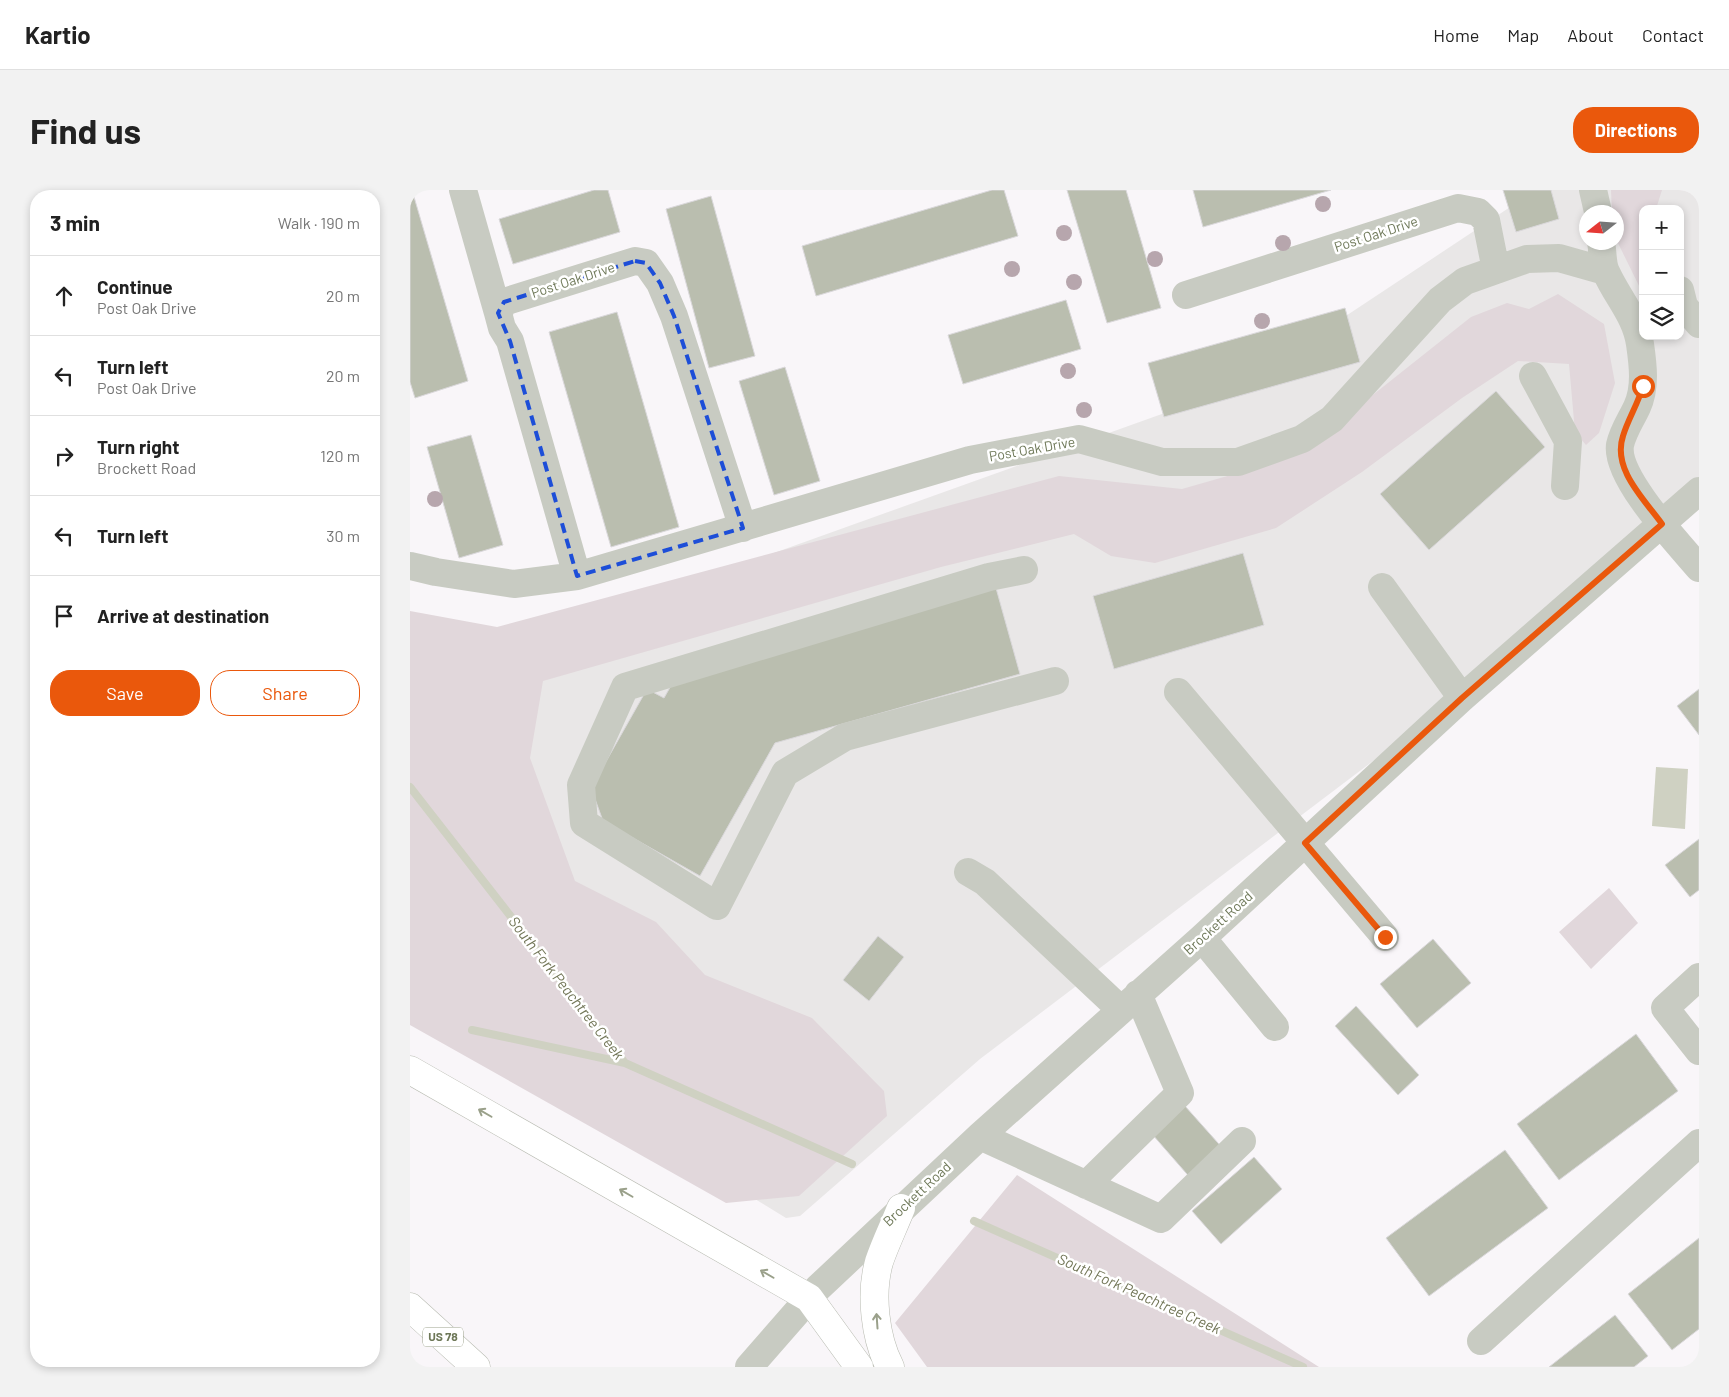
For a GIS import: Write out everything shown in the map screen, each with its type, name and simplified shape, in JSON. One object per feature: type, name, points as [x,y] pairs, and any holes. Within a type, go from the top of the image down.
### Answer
[{"type":"highway","points":[[410,1070],[809,1298],[859,1367]]},
{"type":"highway","points":[[890,1367],[883,1354],[878,1332],[876,1284],[879,1262],[901,1208]]},
{"type":"highway","name":"US 78","points":[[410,1307],[476,1367]]},
{"type":"street","points":[[463,190],[502,328],[510,341],[577,576]]},
{"type":"street","points":[[1593,190],[1596,205]]},
{"type":"street","name":"Post Oak Drive","points":[[1186,295],[1458,208],[1478,212],[1486,220],[1496,270]]},
{"type":"street","points":[[1602,250],[1605,271],[1634,321],[1643,365],[1643,386],[1638,406],[1623,435],[1620,455],[1624,469],[1633,485],[1662,524],[1699,568]]},
{"type":"street","name":"Post Oak Drive","points":[[410,566],[514,584],[577,576],[970,460],[1079,439],[1162,462],[1238,462],[1302,439],[1332,419],[1440,300],[1465,281],[1527,259],[1559,258],[1605,271]]},
{"type":"street","name":"Post Oak Drive","points":[[498,314],[504,302],[635,261],[646,263],[660,283],[674,316],[743,528]]},
{"type":"street","points":[[1681,295],[1684,306],[1699,324]]},
{"type":"street","points":[[1533,376],[1568,441],[1566,486]]},
{"type":"street","name":"Brockett Road","points":[[749,1367],[809,1298],[901,1208],[1202,938],[1462,698],[1699,492]]},
{"type":"street","points":[[1024,570],[989,577],[625,687],[581,785],[584,823],[717,906],[785,773],[845,737],[1055,681]]},
{"type":"street","points":[[1382,587],[1462,698]]},
{"type":"street","points":[[1178,692],[1385,937]]},
{"type":"street","points":[[968,872],[985,882],[1129,1002],[1180,1093],[1086,1185]]},
{"type":"street","points":[[1202,938],[1275,1027]]},
{"type":"street","points":[[1699,978],[1664,1008],[1699,1051]]},
{"type":"street","points":[[980,1136],[1161,1219],[1242,1141]]},
{"type":"street","points":[[1481,1341],[1699,1143]]},
{"type":"highlighted area","points":[[635,261],[646,263],[660,283],[674,316],[743,528],[577,576],[510,341],[498,313],[504,302]]},
{"type":"shaded area","points":[[1536,190],[1699,190],[1699,483],[1431,717],[980,1059],[800,1216],[786,1218],[410,988],[500,651],[1240,386]]},
{"type":"shaded area","points":[[1611,190],[1662,190],[1657,205],[1639,205],[1639,286],[1621,250],[1624,250],[1624,205],[1612,205]]},
{"type":"shaded area","points":[[1558,294],[1604,324],[1615,383],[1599,433],[1586,445],[1575,432],[1569,364],[1518,361],[1462,398],[1362,472],[1276,528],[1155,563],[1111,556],[1074,534],[941,567],[543,681],[530,758],[575,881],[656,922],[705,975],[812,1018],[884,1091],[887,1116],[799,1196],[726,1203],[410,1025],[410,611],[497,627],[1059,476],[1182,489],[1283,460],[1374,394],[1471,317],[1507,303],[1529,309]]},
{"type":"shaded area","points":[[1656,767],[1688,769],[1685,829],[1652,826]]},
{"type":"shaded area","points":[[1609,888],[1638,923],[1591,969],[1559,932]]},
{"type":"shaded area","points":[[1017,1175],[1319,1367],[927,1367],[895,1323]]},
{"type":"building","points":[[410,190],[412,190],[468,381],[415,398],[410,382]]},
{"type":"building","points":[[594,190],[608,190],[620,232],[513,264],[499,219]]},
{"type":"building","points":[[992,190],[1004,190],[1018,236],[816,296],[802,246]]},
{"type":"building","points":[[1067,190],[1126,190],[1161,308],[1107,323]]},
{"type":"building","points":[[1193,190],[1331,190],[1203,227]]},
{"type":"building","points":[[1503,190],[1551,190],[1559,219],[1516,232]]},
{"type":"building","points":[[711,196],[755,356],[709,368],[666,209]]},
{"type":"building","points":[[1066,300],[1081,349],[963,384],[948,335]]},
{"type":"building","points":[[1345,308],[1360,362],[1164,417],[1148,363]]},
{"type":"building","points":[[617,312],[679,527],[611,547],[549,332]]},
{"type":"building","points":[[785,367],[820,481],[774,495],[739,381]]},
{"type":"building","points":[[1496,391],[1545,447],[1429,550],[1380,494]]},
{"type":"building","points":[[471,435],[503,545],[459,558],[427,447]]},
{"type":"building","points":[[1243,553],[1264,625],[1114,669],[1093,596]]},
{"type":"building","points":[[996,588],[1020,674],[775,743],[700,876],[603,821],[591,788],[647,689],[664,698],[673,682]]},
{"type":"building","points":[[1699,689],[1699,735],[1677,706]]},
{"type":"building","points":[[1699,839],[1699,890],[1690,897],[1665,865]]},
{"type":"building","points":[[878,936],[904,957],[869,1001],[843,980]]},
{"type":"building","points":[[1433,939],[1471,983],[1417,1028],[1380,984]]},
{"type":"building","points":[[1356,1006],[1419,1075],[1398,1095],[1335,1026]]},
{"type":"building","points":[[1636,1034],[1678,1091],[1559,1180],[1517,1124]]},
{"type":"building","points":[[1185,1106],[1226,1152],[1193,1181],[1152,1134]]},
{"type":"building","points":[[1505,1150],[1548,1208],[1429,1296],[1386,1238]]},
{"type":"building","points":[[1254,1157],[1282,1189],[1221,1244],[1192,1211]]},
{"type":"building","points":[[1699,1238],[1699,1329],[1672,1350],[1628,1294]]},
{"type":"building","points":[[1615,1315],[1648,1356],[1634,1367],[1549,1367]]},
{"type":"waterway","name":"South Fork Peachtree Creek","points":[[410,787],[625,1063],[852,1164]]},
{"type":"waterway","points":[[472,1030],[625,1063]]},
{"type":"waterway","name":"South Fork Peachtree Creek","points":[[974,1221],[1303,1367]]},
{"type":"route","points":[[1385,937],[1305,843],[1462,698],[1662,524],[1633,485],[1624,469],[1620,455],[1623,435],[1638,406],[1643,386]]}]
